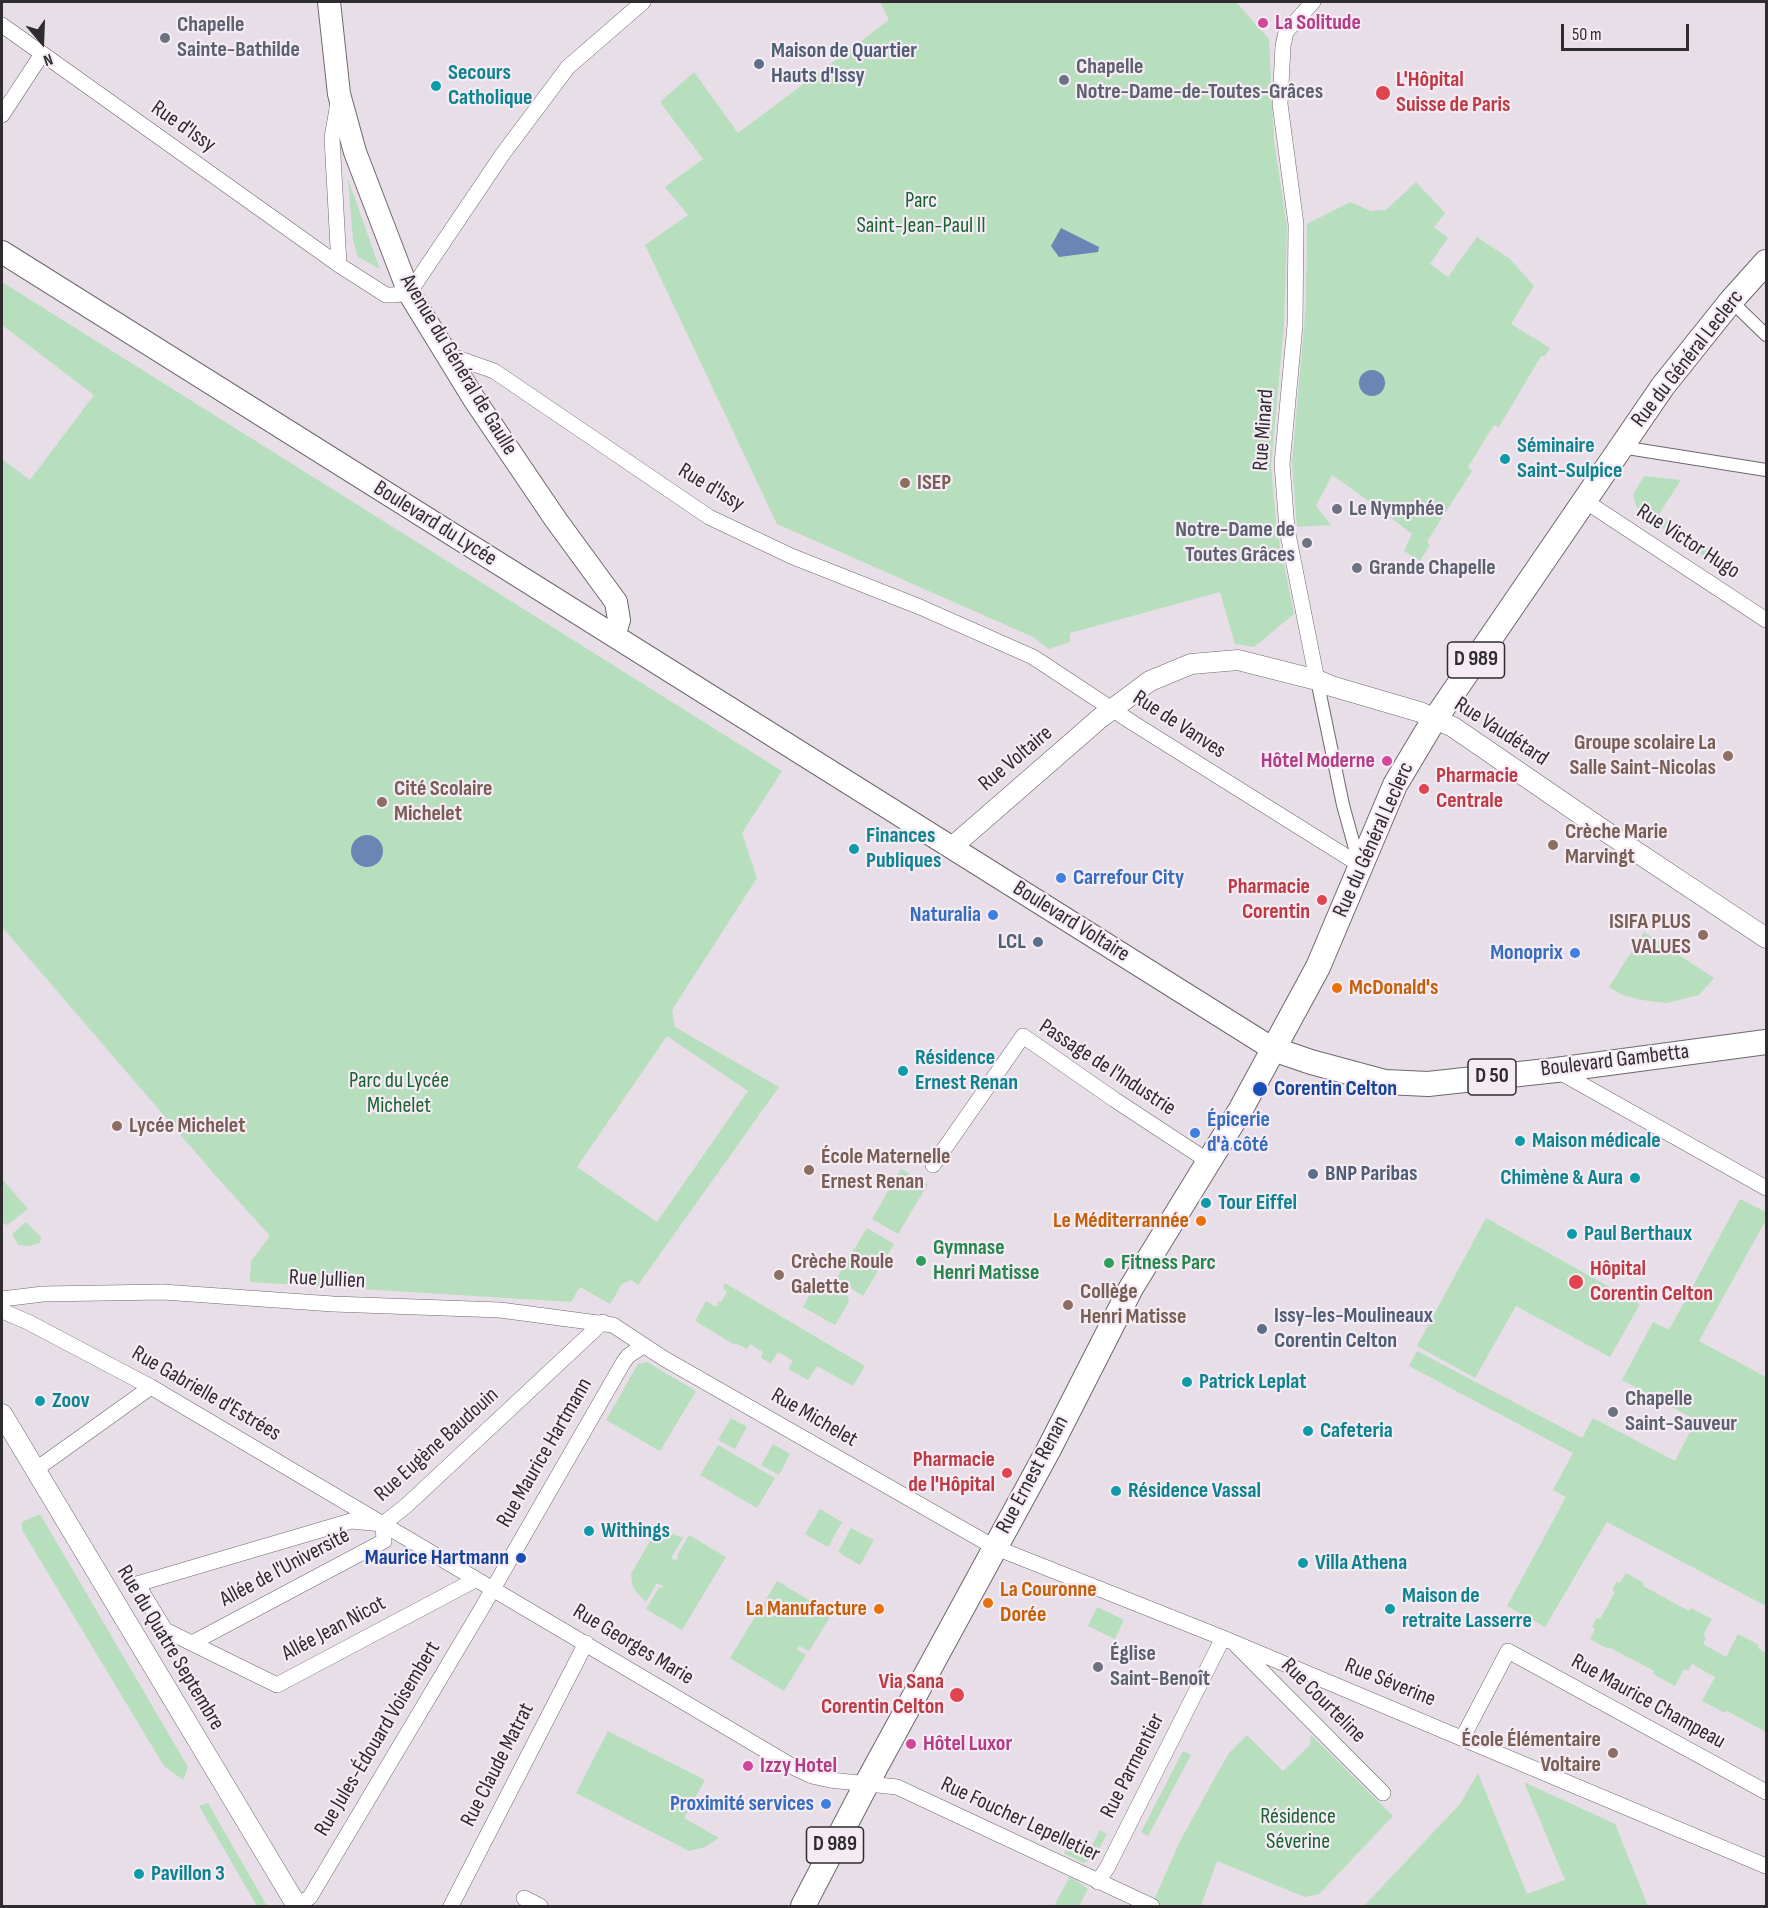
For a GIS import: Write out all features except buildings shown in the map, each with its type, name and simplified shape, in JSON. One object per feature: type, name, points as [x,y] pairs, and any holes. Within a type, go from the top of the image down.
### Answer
[{"type":"main road","name":"Avenue du Général de Gaulle","points":[[329,2],[339,94],[355,152],[409,293],[446,354],[556,520],[616,602],[619,620],[614,636]]},
{"type":"main road","name":"Boulevard du Lycée","points":[[2,252],[870,797]]},
{"type":"main road","name":"Rue du Général Leclerc","points":[[1273,1049],[1318,967],[1395,785],[1437,718],[1663,386],[1731,301],[1767,262]]},
{"type":"main road","name":"Boulevard Voltaire","points":[[870,797],[1273,1049]]},
{"type":"main road","name":"Boulevard Gambetta","points":[[1273,1049],[1385,1082],[1428,1084],[1556,1070],[1767,1042]]},
{"type":"main road","name":"Rue Ernest Renan","points":[[803,1906],[994,1547],[1049,1449],[1131,1288],[1241,1109],[1273,1049]]},
{"type":"street","points":[[409,293],[502,155],[568,67],[643,2]]},
{"type":"street","name":"Rue Minard","points":[[1313,2],[1286,32],[1282,46],[1280,104],[1294,204],[1296,236],[1295,326],[1282,464],[1287,529],[1343,805],[1360,865]]},
{"type":"street","name":"Rue d'Issy","points":[[2,25],[339,265],[386,295],[409,293]]},
{"type":"street","points":[[2,115],[42,54]]},
{"type":"street","points":[[339,94],[332,138],[339,265]]},
{"type":"street","points":[[1731,301],[1767,335]]},
{"type":"street","name":"Rue d'Issy","points":[[446,354],[494,371],[709,517],[791,556],[970,629]]},
{"type":"street","points":[[1622,447],[1767,471]]},
{"type":"street","name":"Rue Victor Hugo","points":[[1585,501],[1767,620]]},
{"type":"street","name":"Rue de Vanves","points":[[970,629],[1033,657],[1360,865]]},
{"type":"street","name":"Rue Vaudétard","points":[[1112,709],[1150,681],[1191,664],[1238,660],[1317,680],[1437,718],[1453,726],[1616,839],[1767,938]]},
{"type":"street","name":"Rue Voltaire","points":[[952,847],[1112,709]]},
{"type":"street","name":"Passage de l'Industrie","points":[[933,1165],[1023,1036],[1114,1100],[1208,1161]]},
{"type":"street","points":[[1556,1070],[1767,1188]]},
{"type":"street","name":"Rue Jullien","points":[[2,1299],[38,1295],[163,1292],[333,1304],[500,1310],[608,1324]]},
{"type":"street","points":[[28,1323],[26,1306],[38,1295]]},
{"type":"street","name":"Rue Gabrielle d'Estrées","points":[[2,1311],[151,1387],[383,1524]]},
{"type":"street","name":"Rue Michelet","points":[[608,1324],[994,1547]]},
{"type":"street","name":"Rue Eugène Baudouin","points":[[137,1584],[351,1521],[383,1524],[608,1324]]},
{"type":"street","name":"Rue Maurice Hartmann","points":[[492,1589],[623,1363],[628,1356],[643,1346]]},
{"type":"street","points":[[35,1470],[151,1387]]},
{"type":"street","name":"Rue du Quatre Septembre","points":[[2,1414],[297,1906]]},
{"type":"street","name":"Rue Georges Marie","points":[[383,1524],[797,1769],[812,1776],[830,1780],[867,1783]]},
{"type":"street","name":"Allée de l'Université","points":[[192,1643],[384,1541],[383,1524]]},
{"type":"street","name":"Rue Séverine","points":[[994,1547],[1463,1737],[1767,1866]]},
{"type":"street","name":"Allée Jean Nicot","points":[[137,1584],[165,1630],[277,1684],[475,1580]]},
{"type":"street","name":"Rue Jules-Édouard Voisembert","points":[[297,1906],[310,1897],[492,1589]]},
{"type":"street","name":"Rue Courteline","points":[[1227,1640],[1383,1792]]},
{"type":"street","name":"Rue Parmentier","points":[[1098,1882],[1227,1640]]},
{"type":"street","name":"Rue Claude Matrat","points":[[451,1906],[586,1644]]},
{"type":"street","name":"Rue Maurice Champeau","points":[[1463,1737],[1508,1651],[1767,1792]]},
{"type":"street","name":"Rue Foucher Lepelletier","points":[[867,1783],[897,1787],[1152,1906]]},
{"type":"street","points":[[525,1898],[540,1906]]},
{"type":"green space","name":"Parc Saint-Jean-Paul II","points":[[880,2],[1236,2],[1269,39],[1274,141],[1287,227],[1284,325],[1271,466],[1277,531],[1294,614],[1254,647],[1235,644],[1220,592],[1070,633],[1070,642],[1049,649],[1033,637],[777,524],[645,245],[688,215],[665,187],[703,159],[660,102],[694,72],[738,133],[889,20]]},
{"type":"green space","points":[[348,179],[380,269],[358,257],[353,240]]},
{"type":"green space","points":[[1416,182],[1445,213],[1434,227],[1448,238],[1430,264],[1448,277],[1477,237],[1510,259],[1534,286],[1511,324],[1550,348],[1545,356],[1541,356],[1499,427],[1494,425],[1468,467],[1472,471],[1428,540],[1430,545],[1420,561],[1404,551],[1412,534],[1332,475],[1316,506],[1331,525],[1297,527],[1292,463],[1306,304],[1307,224],[1350,202],[1371,211],[1386,210]]},
{"type":"green space","name":"Parc du Lycée Michelet","points":[[2,282],[782,771],[742,833],[757,878],[672,1010],[675,1027],[779,1087],[638,1285],[631,1280],[622,1284],[610,1304],[580,1287],[571,1302],[250,1282],[251,1261],[270,1236],[2,927],[2,459],[30,480],[94,395],[2,325]],"holes":[[[667,1036],[748,1091],[657,1222],[577,1167]]]},
{"type":"green space","points":[[1644,476],[1681,480],[1659,514],[1722,557],[1718,565],[1638,512],[1633,495]]},
{"type":"green space","points":[[1644,932],[1714,978],[1699,995],[1667,1003],[1622,995],[1609,987]]},
{"type":"green space","points":[[901,1169],[928,1184],[898,1234],[872,1219]]},
{"type":"green space","points":[[2,1179],[28,1209],[7,1225],[2,1223]]},
{"type":"green space","points":[[1740,1199],[1766,1212],[1766,1220],[1699,1341],[1766,1377],[1766,1606],[1607,1522],[1545,1627],[1507,1606],[1566,1497],[1553,1490],[1573,1453],[1409,1366],[1417,1351],[1582,1438],[1593,1418],[1675,1461],[1696,1420],[1622,1380],[1653,1322],[1669,1330]]},
{"type":"green space","points":[[1486,1218],[1640,1304],[1610,1357],[1516,1306],[1475,1378],[1417,1346]]},
{"type":"green space","points":[[26,1222],[41,1237],[40,1243],[28,1246],[18,1245],[12,1234]]},
{"type":"green space","points":[[867,1228],[894,1244],[863,1296],[836,1279]]},
{"type":"green space","points":[[816,1281],[831,1289],[835,1283],[847,1295],[849,1301],[835,1325],[803,1307]]},
{"type":"green space","points":[[725,1283],[865,1366],[853,1386],[817,1366],[808,1380],[788,1369],[793,1361],[778,1352],[771,1363],[761,1358],[763,1352],[750,1344],[747,1349],[736,1343],[735,1345],[695,1321],[706,1301],[716,1307],[719,1301],[721,1302],[727,1292],[723,1288]]},
{"type":"green space","points":[[647,1362],[696,1391],[660,1451],[606,1420],[638,1364]]},
{"type":"green space","points":[[731,1418],[747,1427],[735,1449],[718,1440]]},
{"type":"green space","points":[[773,1444],[790,1454],[779,1475],[761,1465]]},
{"type":"green space","points":[[718,1445],[775,1478],[757,1508],[700,1475]]},
{"type":"green space","points":[[820,1509],[842,1522],[828,1547],[805,1534]]},
{"type":"green space","points":[[40,1514],[188,1767],[183,1780],[164,1766],[22,1530],[22,1522]]},
{"type":"green space","points":[[851,1528],[874,1540],[860,1565],[838,1552]]},
{"type":"green space","points":[[668,1532],[683,1538],[671,1558],[676,1561],[689,1535],[726,1557],[682,1630],[646,1609],[659,1587],[663,1586],[657,1583],[646,1602],[632,1584],[631,1574],[653,1536]]},
{"type":"green space","points":[[1626,1573],[1644,1583],[1643,1586],[1689,1611],[1691,1608],[1712,1619],[1703,1635],[1706,1638],[1703,1644],[1726,1657],[1738,1634],[1759,1645],[1758,1648],[1766,1653],[1766,1732],[1727,1711],[1725,1713],[1702,1701],[1715,1677],[1692,1664],[1688,1671],[1684,1669],[1675,1686],[1653,1674],[1654,1671],[1590,1639],[1595,1629],[1592,1626],[1597,1618],[1600,1619],[1615,1592],[1612,1590],[1616,1582],[1620,1583]]},
{"type":"green space","points":[[777,1581],[832,1614],[809,1651],[799,1646],[797,1650],[806,1655],[784,1691],[730,1658]]},
{"type":"green space","points":[[1097,1607],[1124,1620],[1115,1639],[1088,1626]]},
{"type":"green space","points":[[608,1731],[705,1780],[684,1818],[719,1838],[705,1847],[689,1851],[576,1793]]},
{"type":"green space","name":"Résidence Séverine","points":[[1247,1735],[1283,1771],[1310,1745],[1311,1735],[1393,1816],[1319,1894],[1305,1897],[1217,1861],[1201,1906],[1152,1905],[1179,1843],[1219,1770],[1229,1753]]},
{"type":"green space","points":[[1183,1751],[1191,1755],[1148,1836],[1141,1832]]},
{"type":"green space","name":"Résidence Séverine","points":[[1478,1773],[1527,1894],[1565,1880],[1524,1782],[1615,1824],[1648,1906],[1364,1906],[1460,1804]]},
{"type":"green space","points":[[208,1803],[267,1906],[257,1906],[199,1806]]},
{"type":"green space","points":[[1100,1830],[1107,1834],[1094,1858],[1083,1863],[1064,1853],[1068,1845],[1087,1855]]},
{"type":"green space","points":[[1070,1876],[1088,1889],[1079,1906],[1054,1906]]},
{"type":"water","points":[[1061,228],[1099,247],[1098,252],[1059,257],[1051,246]]},
{"type":"water","points":[[1372,370],[1381,374],[1385,383],[1381,392],[1372,396],[1363,392],[1359,383],[1363,374]]},
{"type":"water","points":[[367,835],[378,840],[383,851],[378,862],[367,867],[356,862],[351,851],[356,840]]},
{"type":"place","name":"La Solitude","points":[[1263,23]]},
{"type":"place","name":"Chapelle Sainte-Bathilde","points":[[165,38]]},
{"type":"place","name":"Maison de Quartier Hauts d'Issy","points":[[759,64]]},
{"type":"place","name":"Chapelle Notre-Dame-de-Toutes-Grâces","points":[[1064,80]]},
{"type":"place","name":"Secours Catholique","points":[[436,86]]},
{"type":"place","name":"L'Hôpital Suisse de Paris","points":[[1383,93]]},
{"type":"place","name":"Séminaire Saint-Sulpice","points":[[1505,459]]},
{"type":"place","name":"ISEP","points":[[905,483]]},
{"type":"place","name":"Le Nymphée","points":[[1337,509]]},
{"type":"place","name":"Notre-Dame de Toutes Grâces","points":[[1307,543]]},
{"type":"place","name":"Grande Chapelle","points":[[1357,568]]},
{"type":"place","name":"Groupe scolaire La Salle Saint-Nicolas","points":[[1728,756]]},
{"type":"place","name":"Hôtel Moderne","points":[[1387,761]]},
{"type":"place","name":"Pharmacie Centrale","points":[[1424,789]]},
{"type":"place","name":"Cité Scolaire Michelet","points":[[382,802]]},
{"type":"place","name":"Crèche Marie Marvingt","points":[[1553,845]]},
{"type":"place","name":"Finances Publiques","points":[[854,849]]},
{"type":"place","name":"Carrefour City","points":[[1061,878]]},
{"type":"place","name":"Pharmacie Corentin","points":[[1322,900]]},
{"type":"place","name":"Naturalia","points":[[993,915]]},
{"type":"place","name":"ISIFA PLUS VALUES","points":[[1703,935]]},
{"type":"place","name":"LCL","points":[[1038,942]]},
{"type":"place","name":"Monoprix","points":[[1575,953]]},
{"type":"place","name":"McDonald's","points":[[1337,988]]},
{"type":"place","name":"Résidence Ernest Renan","points":[[903,1071]]},
{"type":"place","name":"Corentin Celton","points":[[1260,1089]]},
{"type":"place","name":"Lycée Michelet","points":[[117,1126]]},
{"type":"place","name":"Épicerie d'à côté","points":[[1195,1133]]},
{"type":"place","name":"Maison médicale","points":[[1520,1141]]},
{"type":"place","name":"École Maternelle Ernest Renan","points":[[809,1170]]},
{"type":"place","name":"BNP Paribas","points":[[1313,1174]]},
{"type":"place","name":"Chimène & Aura","points":[[1635,1178]]},
{"type":"place","name":"Tour Eiffel","points":[[1206,1203]]},
{"type":"place","name":"Le Méditerrannée","points":[[1201,1221]]},
{"type":"place","name":"Paul Berthaux","points":[[1572,1234]]},
{"type":"place","name":"Gymnase Henri Matisse","points":[[921,1261]]},
{"type":"place","name":"Fitness Parc","points":[[1109,1263]]},
{"type":"place","name":"Crèche Roule Galette","points":[[779,1275]]},
{"type":"place","name":"Hôpital Corentin Celton","points":[[1576,1282]]},
{"type":"place","name":"Collège Henri Matisse","points":[[1068,1305]]},
{"type":"place","name":"Issy-les-Moulineaux Corentin Celton","points":[[1262,1329]]},
{"type":"place","name":"Patrick Leplat","points":[[1187,1382]]},
{"type":"place","name":"Zoov","points":[[40,1401]]},
{"type":"place","name":"Chapelle Saint-Sauveur","points":[[1613,1412]]},
{"type":"place","name":"Cafeteria","points":[[1308,1431]]},
{"type":"place","name":"Pharmacie de l'Hôpital","points":[[1007,1473]]},
{"type":"place","name":"Résidence Vassal","points":[[1116,1491]]},
{"type":"place","name":"Withings","points":[[589,1531]]},
{"type":"place","name":"Maurice Hartmann","points":[[521,1558]]},
{"type":"place","name":"Villa Athena","points":[[1303,1563]]},
{"type":"place","name":"La Couronne Dorée","points":[[988,1603]]},
{"type":"place","name":"La Manufacture","points":[[879,1609]]},
{"type":"place","name":"Maison de retraite Lasserre","points":[[1390,1609]]},
{"type":"place","name":"Église Saint-Benoît","points":[[1098,1667]]},
{"type":"place","name":"Via Sana Corentin Celton","points":[[957,1695]]},
{"type":"place","name":"Hôtel Luxor","points":[[911,1744]]},
{"type":"place","name":"École Élémentaire Voltaire","points":[[1613,1753]]},
{"type":"place","name":"Izzy Hotel","points":[[748,1766]]},
{"type":"place","name":"Proximité services","points":[[826,1804]]},
{"type":"place","name":"Pavillon 3","points":[[139,1874]]}]
